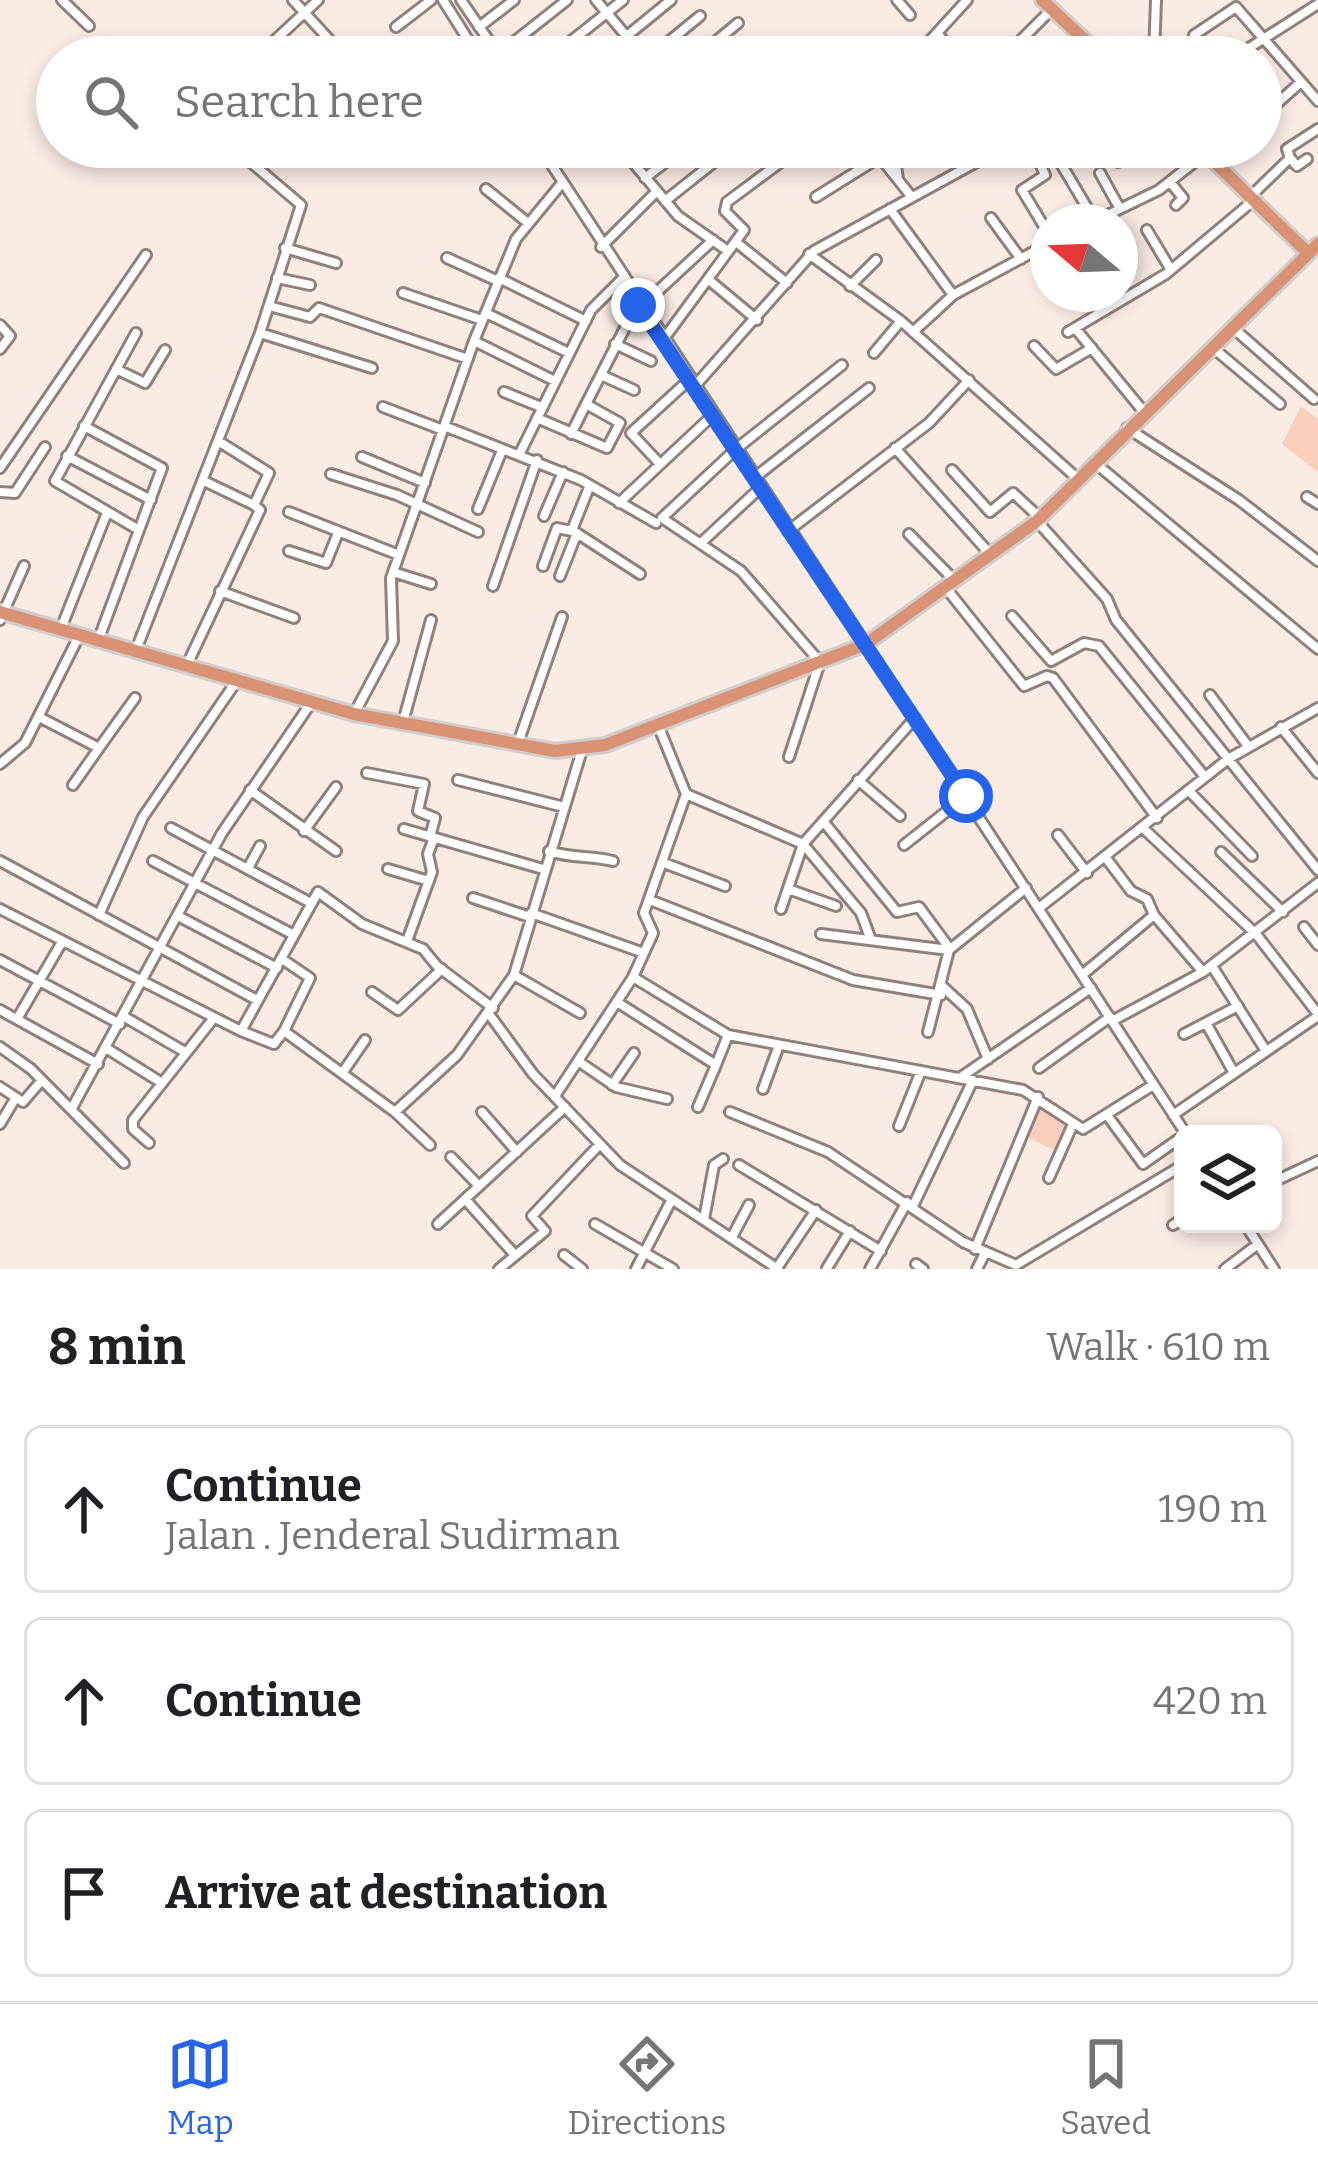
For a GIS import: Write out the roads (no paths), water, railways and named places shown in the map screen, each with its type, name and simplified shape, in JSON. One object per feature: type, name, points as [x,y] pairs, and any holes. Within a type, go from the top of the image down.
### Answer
[{"type":"highway","points":[[1047,4],[1081,36]]},
{"type":"highway","points":[[1,615],[311,704],[518,745],[582,751],[658,725],[866,644],[992,556],[1039,519],[1313,248],[1221,168]]},
{"type":"street","points":[[62,0],[89,26]]},
{"type":"street","points":[[292,0],[325,36]]},
{"type":"street","points":[[279,36],[318,0]]},
{"type":"street","points":[[396,27],[431,0]]},
{"type":"street","points":[[443,0],[466,36]]},
{"type":"street","points":[[479,27],[514,0]]},
{"type":"street","points":[[523,36],[567,0]]},
{"type":"street","points":[[596,0],[625,36]]},
{"type":"street","points":[[578,36],[623,0]]},
{"type":"street","points":[[627,36],[671,0]]},
{"type":"street","points":[[897,0],[910,15]]},
{"type":"street","points":[[938,34],[967,0]]},
{"type":"street","points":[[1155,36],[1156,0]]},
{"type":"street","points":[[1298,0],[1305,13]]},
{"type":"street","points":[[464,1],[485,36]]},
{"type":"street","points":[[1021,36],[1047,4]]},
{"type":"street","points":[[1266,36],[1318,4]]},
{"type":"street","points":[[1194,35],[1234,6],[1256,36]]},
{"type":"street","points":[[674,36],[700,16]]},
{"type":"street","points":[[722,36],[738,23]]},
{"type":"street","points":[[1282,63],[1318,100]]},
{"type":"street","points":[[1282,99],[1301,82]]},
{"type":"street","points":[[1306,158],[1296,166],[1287,149],[1318,129]]},
{"type":"street","points":[[1282,167],[1290,158]]},
{"type":"street","points":[[135,652],[260,333],[301,200],[260,168]]},
{"type":"street","points":[[553,168],[642,310],[740,447],[758,475],[760,488],[793,528],[1179,1125]]},
{"type":"street","points":[[639,168],[664,201],[728,251]]},
{"type":"street","points":[[645,178],[658,168]]},
{"type":"street","points":[[664,201],[706,168]]},
{"type":"street","points":[[663,340],[745,228],[725,211],[728,202],[774,168]]},
{"type":"street","points":[[816,197],[864,168]]},
{"type":"street","points":[[888,168],[911,196]]},
{"type":"street","points":[[896,168],[898,181]]},
{"type":"street","points":[[660,464],[632,432],[696,382],[757,320],[809,254],[964,168]]},
{"type":"street","points":[[1031,204],[1022,190],[1045,175],[1042,168]]},
{"type":"street","points":[[1063,168],[1084,204]]},
{"type":"street","points":[[1129,204],[1169,182],[1183,168]]},
{"type":"street","points":[[1143,412],[1092,348],[1071,330],[1172,270],[1281,168]]},
{"type":"street","points":[[1100,173],[1117,204]]},
{"type":"street","points":[[354,714],[393,641],[393,572],[474,341],[528,223],[562,182]]},
{"type":"street","points":[[1169,182],[1183,198],[1176,205]]},
{"type":"street","points":[[486,189],[528,223]]},
{"type":"street","points":[[601,247],[657,190]]},
{"type":"street","points":[[890,208],[953,295]]},
{"type":"street","points":[[991,218],[1021,259]]},
{"type":"street","points":[[1147,230],[1172,270]]},
{"type":"street","points":[[572,434],[631,316],[713,240]]},
{"type":"street","points":[[736,242],[787,283]]},
{"type":"street","points":[[285,248],[336,263]]},
{"type":"street","points":[[809,254],[901,321],[1078,479]]},
{"type":"street","points":[[913,332],[953,295],[1030,254]]},
{"type":"street","points":[[0,468],[146,256]]},
{"type":"street","points":[[447,258],[586,321]]},
{"type":"street","points":[[850,286],[876,260]]},
{"type":"street","points":[[277,278],[310,285]]},
{"type":"street","points":[[520,453],[586,321],[622,279]]},
{"type":"street","points":[[709,280],[757,320]]},
{"type":"street","points":[[404,293],[484,316],[569,353]]},
{"type":"street","points":[[269,306],[309,317],[319,308],[468,358]]},
{"type":"street","points":[[874,353],[901,321]]},
{"type":"street","points":[[0,325],[10,336],[0,350]]},
{"type":"street","points":[[1231,326],[1314,399]]},
{"type":"street","points":[[136,333],[56,484],[139,530]]},
{"type":"street","points":[[260,333],[372,368]]},
{"type":"street","points":[[474,341],[555,381]]},
{"type":"street","points":[[615,344],[651,361]]},
{"type":"street","points":[[1034,346],[1056,369],[1092,348]]},
{"type":"street","points":[[1211,346],[1280,404]]},
{"type":"street","points":[[116,369],[145,382],[165,350]]},
{"type":"street","points":[[790,757],[820,662],[770,599],[702,542],[662,518],[842,365]]},
{"type":"street","points":[[601,375],[634,390]]},
{"type":"street","points":[[793,528],[929,423],[969,380]]},
{"type":"street","points":[[758,475],[869,388]]},
{"type":"street","points":[[504,392],[572,434],[604,447],[612,443],[619,421],[586,404]]},
{"type":"street","points":[[383,407],[501,453],[520,453],[590,485],[656,524]]},
{"type":"street","points":[[619,502],[713,415]]},
{"type":"street","points":[[84,426],[160,465],[97,642]]},
{"type":"street","points":[[1126,428],[1239,500],[1318,561]]},
{"type":"street","points":[[218,441],[268,469],[254,505]]},
{"type":"street","points":[[0,492],[15,494],[45,447]]},
{"type":"street","points":[[895,448],[992,556]]},
{"type":"street","points":[[478,509],[501,453]]},
{"type":"street","points":[[67,456],[151,500]]},
{"type":"street","points":[[362,457],[424,483]]},
{"type":"street","points":[[493,586],[536,460]]},
{"type":"street","points":[[1094,462],[1318,649]]},
{"type":"street","points":[[952,470],[990,512],[1013,493],[1039,519],[1318,870]]},
{"type":"street","points":[[544,516],[563,472]]},
{"type":"street","points":[[331,474],[478,532]]},
{"type":"street","points":[[186,667],[260,508],[204,481]]},
{"type":"street","points":[[560,576],[590,485]]},
{"type":"street","points":[[702,542],[760,488]]},
{"type":"street","points":[[1307,497],[1318,504]]},
{"type":"street","points":[[289,512],[399,555]]},
{"type":"street","points":[[60,631],[106,515]]},
{"type":"street","points":[[543,566],[557,528],[575,532],[640,574]]},
{"type":"street","points":[[289,551],[326,563],[338,532]]},
{"type":"street","points":[[909,534],[1024,686],[1047,676],[1053,679],[1157,818]]},
{"type":"street","points":[[1,615],[24,566]]},
{"type":"street","points":[[393,572],[430,584]]},
{"type":"street","points":[[220,591],[294,619]]},
{"type":"street","points":[[1012,616],[1054,662],[1084,643],[1095,643],[1205,777]]},
{"type":"street","points":[[518,745],[562,617]]},
{"type":"street","points":[[402,723],[431,620]]},
{"type":"street","points":[[0,764],[22,748],[79,636]]},
{"type":"street","points":[[99,915],[143,817],[236,682]]},
{"type":"street","points":[[1210,695],[1248,746]]},
{"type":"street","points":[[74,785],[135,698]]},
{"type":"street","points":[[72,1108],[211,851],[311,704]]},
{"type":"street","points":[[1039,908],[1228,759],[1318,707]]},
{"type":"street","points":[[39,717],[99,748]]},
{"type":"street","points":[[781,909],[803,844],[915,718]]},
{"type":"street","points":[[555,1096],[634,977],[653,930],[644,917],[686,794],[658,725]]},
{"type":"street","points":[[1281,727],[1318,773]]},
{"type":"street","points":[[395,1112],[457,1055],[514,975],[582,751]]},
{"type":"street","points":[[367,773],[425,784],[418,811],[435,818],[429,881],[407,941]]},
{"type":"street","points":[[458,780],[564,807]]},
{"type":"street","points":[[858,780],[900,815]]},
{"type":"street","points":[[304,831],[336,787]]},
{"type":"street","points":[[250,790],[336,850]]},
{"type":"street","points":[[1190,791],[1252,856]]},
{"type":"street","points":[[686,794],[803,844],[861,913],[871,940]]},
{"type":"street","points":[[904,844],[966,796]]},
{"type":"street","points":[[823,821],[897,913],[920,907],[950,950]]},
{"type":"street","points":[[171,828],[310,902]]},
{"type":"street","points":[[404,829],[543,869]]},
{"type":"street","points":[[1144,829],[1256,934],[1318,1015],[1173,1115]]},
{"type":"street","points":[[1058,835],[1087,873]]},
{"type":"street","points":[[248,868],[260,846]]},
{"type":"street","points":[[549,851],[579,861],[594,856],[613,861]]},
{"type":"street","points":[[1221,852],[1283,912]]},
{"type":"street","points":[[1106,858],[1238,1006],[1266,1051]]},
{"type":"street","points":[[0,861],[258,1000]]},
{"type":"street","points":[[153,861],[294,935]]},
{"type":"street","points":[[664,863],[725,886]]},
{"type":"street","points":[[388,869],[429,881]]},
{"type":"street","points":[[1040,1068],[1111,1019],[1207,969],[1318,883]]},
{"type":"street","points":[[928,1032],[950,950],[1026,888]]},
{"type":"street","points":[[788,889],[836,906]]},
{"type":"street","points":[[241,1031],[310,902],[321,892],[362,924],[426,951],[491,1011],[555,1096],[620,1165],[778,1269],[816,1210]]},
{"type":"street","points":[[473,898],[644,953]]},
{"type":"street","points":[[650,900],[853,980],[942,990],[967,1010],[988,1059]]},
{"type":"street","points":[[0,909],[140,984],[273,1044],[310,978],[178,916]]},
{"type":"street","points":[[1082,975],[1154,915]]},
{"type":"street","points":[[1304,927],[1318,945]]},
{"type":"street","points":[[821,934],[950,950]]},
{"type":"street","points":[[17,1019],[62,942]]},
{"type":"street","points":[[0,960],[185,1052]]},
{"type":"street","points":[[372,992],[398,1010],[442,969]]},
{"type":"street","points":[[514,975],[580,1013]]},
{"type":"street","points":[[634,977],[728,1035],[778,1048],[973,1080],[1038,1097],[1085,1128],[1154,1085]]},
{"type":"street","points":[[961,1077],[1091,988]]},
{"type":"street","points":[[617,1002],[716,1064]]},
{"type":"street","points":[[1184,1034],[1238,1006]]},
{"type":"street","points":[[0,1010],[98,1064]]},
{"type":"street","points":[[148,1143],[132,1123],[213,1019]]},
{"type":"street","points":[[1206,1023],[1234,1073]]},
{"type":"street","points":[[284,1031],[395,1112],[430,1144]]},
{"type":"street","points":[[698,1107],[728,1035]]},
{"type":"street","points":[[343,1072],[365,1040]]},
{"type":"street","points":[[0,1047],[42,1080],[124,1162]]},
{"type":"street","points":[[106,1048],[162,1083]]},
{"type":"street","points":[[764,1089],[778,1048]]},
{"type":"street","points":[[612,1085],[634,1053]]},
{"type":"street","points":[[578,1061],[612,1085],[667,1099]]},
{"type":"street","points":[[899,1126],[921,1071]]},
{"type":"street","points":[[0,1087],[26,1101],[42,1080]]},
{"type":"street","points":[[870,1269],[910,1204],[973,1080]]},
{"type":"street","points":[[974,1249],[1038,1097]]},
{"type":"street","points":[[0,1124],[15,1099]]},
{"type":"street","points":[[438,1224],[566,1107]]},
{"type":"street","points":[[482,1112],[517,1152]]},
{"type":"street","points":[[730,1112],[828,1152],[974,1249],[1021,1265],[1174,1171]]},
{"type":"street","points":[[1107,1115],[1142,1164],[1174,1142]]},
{"type":"street","points":[[1049,1178],[1073,1124]]},
{"type":"street","points":[[499,1269],[545,1231],[533,1215],[600,1144]]},
{"type":"street","points":[[451,1157],[479,1187]]},
{"type":"street","points":[[704,1219],[714,1165],[723,1159]]},
{"type":"street","points":[[1282,1178],[1318,1161]]},
{"type":"street","points":[[739,1165],[881,1251]]},
{"type":"street","points":[[465,1199],[515,1255]]},
{"type":"street","points":[[635,1269],[672,1199]]},
{"type":"street","points":[[732,1237],[749,1205]]},
{"type":"street","points":[[596,1224],[673,1269]]},
{"type":"street","points":[[827,1268],[850,1231]]},
{"type":"street","points":[[1251,1233],[1274,1269]]},
{"type":"street","points":[[1225,1269],[1258,1244]]},
{"type":"street","points":[[977,1269],[985,1253]]},
{"type":"street","points":[[564,1255],[582,1269]]}]
